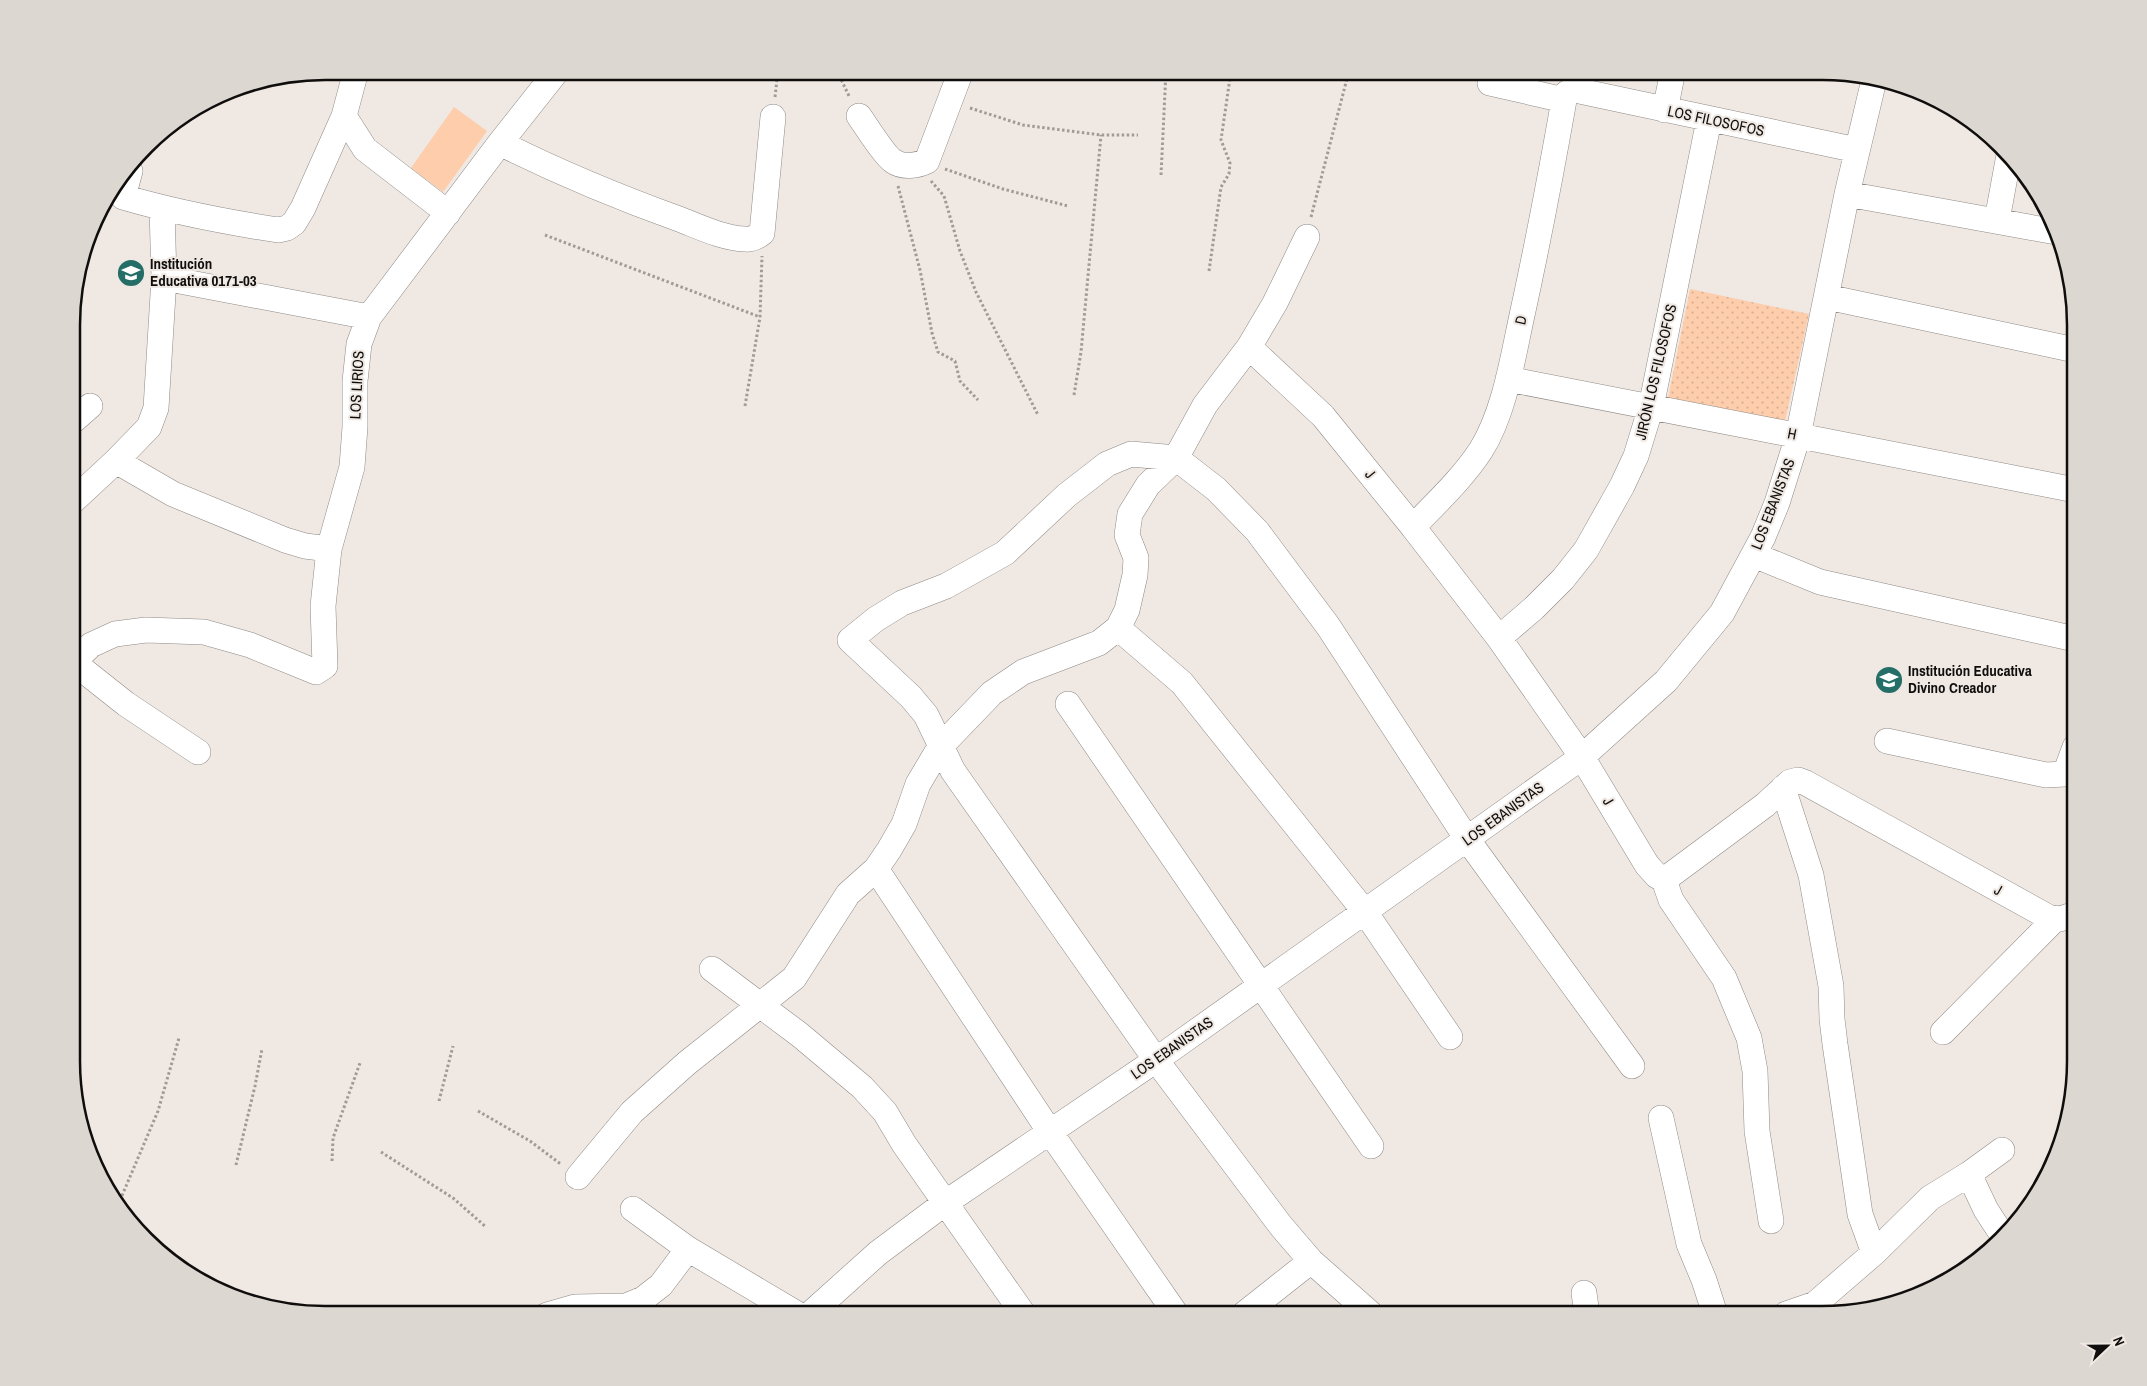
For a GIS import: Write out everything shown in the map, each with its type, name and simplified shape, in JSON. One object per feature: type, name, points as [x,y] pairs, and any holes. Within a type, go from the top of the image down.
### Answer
[{"type":"street","points":[[128,181],[123,198],[162,209],[241,224],[278,230],[287,228],[294,223],[303,208],[344,116],[354,80]]},
{"type":"street","name":"LOS LIRIOS","points":[[80,655],[91,645],[115,634],[156,631],[204,632],[250,645],[316,672],[322,670],[326,661],[323,606],[329,549],[352,467],[355,427],[355,381],[359,344],[369,317],[550,80]]},
{"type":"street","points":[[859,116],[892,161],[918,166],[927,161],[957,80]]},
{"type":"street","points":[[1665,110],[1671,80]]},
{"type":"street","name":"LOS FILOSOFOS","points":[[1490,83],[1665,110],[1857,150]]},
{"type":"street","name":"LOS EBANISTAS","points":[[819,1306],[878,1253],[945,1203],[1156,1060],[1582,757],[1666,680],[1722,613],[1754,555],[1777,503],[1798,436],[1847,194],[1873,86]]},
{"type":"street","name":"D","points":[[1413,527],[1464,474],[1482,448],[1494,420],[1508,379],[1569,95]]},
{"type":"street","points":[[344,116],[365,149],[448,213]]},
{"type":"street","points":[[500,143],[553,169],[652,209],[726,236],[746,240],[755,238],[762,233],[773,117]]},
{"type":"street","name":"JIRÓN LOS FILOSOFOS","points":[[1498,638],[1534,608],[1563,579],[1586,550],[1622,486],[1636,456],[1651,407],[1709,120]]},
{"type":"street","points":[[1997,220],[2007,165]]},
{"type":"street","points":[[1847,194],[2048,230]]},
{"type":"street","points":[[80,494],[149,427],[156,408],[164,278],[162,209]]},
{"type":"street","points":[[578,1177],[632,1112],[687,1063],[794,978],[848,894],[876,869],[904,824],[918,784],[940,747],[992,693],[1023,672],[1099,642],[1118,628],[1127,610],[1135,575],[1136,558],[1127,535],[1130,514],[1148,485],[1176,458],[1205,405],[1249,347],[1275,303],[1307,237]]},
{"type":"street","points":[[164,278],[369,317]]},
{"type":"street","points":[[1827,298],[2067,348]]},
{"type":"street","name":"J","points":[[1249,347],[1323,416],[1413,527],[1498,638],[1582,757],[1647,865],[1657,876],[1664,880],[1765,805],[1790,782],[1798,780],[2050,918],[2065,916]]},
{"type":"street","name":"H","points":[[1508,379],[2067,488]]},
{"type":"street","points":[[1363,1306],[1311,1261],[1281,1226],[1156,1060],[953,771],[926,715],[911,697],[850,640],[876,619],[902,603],[946,586],[1006,553],[1067,495],[1107,464],[1131,454],[1176,458],[1216,489],[1257,531],[1328,626],[1467,839],[1632,1066]]},
{"type":"street","points":[[116,461],[173,494],[285,540],[305,546],[329,549]]},
{"type":"street","points":[[1754,555],[1820,582],[2067,637]]},
{"type":"street","points":[[1118,628],[1182,683],[1365,912],[1450,1037]]},
{"type":"street","points":[[80,668],[126,704],[198,752]]},
{"type":"street","points":[[1068,704],[1371,1146]]},
{"type":"street","points":[[1887,741],[2046,775],[2065,774],[2067,769]]},
{"type":"street","points":[[1783,788],[1811,875],[1831,986],[1835,1044],[1860,1214],[1874,1253]]},
{"type":"street","points":[[876,869],[1050,1132],[1170,1306]]},
{"type":"street","points":[[1664,880],[1671,900],[1724,978],[1749,1038],[1755,1071],[1757,1131],[1771,1221]]},
{"type":"street","points":[[1943,1032],[2065,916]]},
{"type":"street","points":[[712,969],[800,1035],[862,1087],[884,1112],[945,1203],[1018,1306]]},
{"type":"street","points":[[1661,1118],[1689,1244],[1712,1306]]},
{"type":"street","points":[[1809,1306],[1815,1304],[1874,1253],[1930,1198],[1969,1174],[2002,1150]]},
{"type":"street","points":[[1969,1174],[1986,1210],[1999,1230]]},
{"type":"street","points":[[633,1209],[688,1249],[784,1306]]},
{"type":"street","points":[[626,1306],[644,1299],[661,1286],[688,1249]]},
{"type":"street","points":[[1254,1306],[1311,1261]]},
{"type":"path","points":[[841,80],[859,116]]},
{"type":"path","points":[[1161,175],[1166,80]]},
{"type":"path","points":[[1209,271],[1221,187],[1229,174],[1230,163],[1221,140],[1229,80]]},
{"type":"path","points":[[1307,237],[1318,187],[1347,80]]},
{"type":"path","points":[[949,101],[1022,125],[1101,135],[1138,135]]},
{"type":"path","points":[[1074,395],[1081,352],[1101,135]]},
{"type":"path","points":[[892,161],[920,270],[932,334],[938,352],[955,361],[960,381],[978,400]]},
{"type":"path","points":[[953,173],[1003,190],[1068,206]]},
{"type":"path","points":[[944,196],[960,252],[976,292],[1038,415]]},
{"type":"path","points":[[745,406],[760,317],[762,233]]},
{"type":"path","points":[[545,235],[760,317]]},
{"type":"path","points":[[121,1197],[158,1111],[179,1038]]},
{"type":"path","points":[[439,1101],[452,1046]]},
{"type":"path","points":[[236,1165],[262,1049]]},
{"type":"path","points":[[332,1161],[333,1138],[360,1063]]},
{"type":"path","points":[[478,1111],[530,1142],[578,1177]]},
{"type":"path","points":[[381,1152],[453,1198],[486,1227]]},
{"type":"shaded area","points":[[454,107],[487,131],[443,192],[411,168]]},
{"type":"shaded area","points":[[1690,289],[1809,314],[1783,430],[1666,408]]},
{"type":"place","name":"Institución Educativa 0171-03","points":[[131,273]]},
{"type":"place","name":"Institución Educativa Divino Creador","points":[[1889,680]]}]
